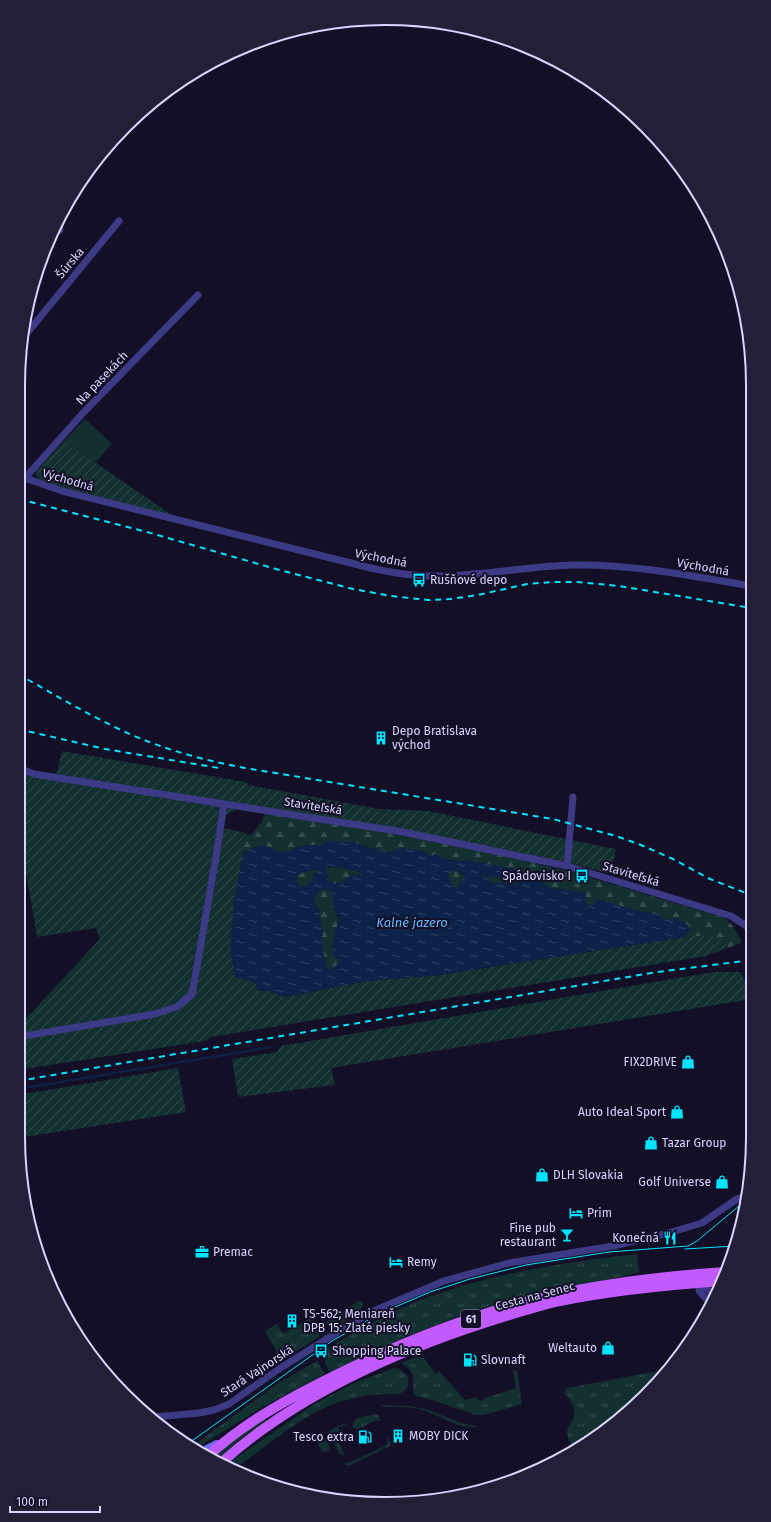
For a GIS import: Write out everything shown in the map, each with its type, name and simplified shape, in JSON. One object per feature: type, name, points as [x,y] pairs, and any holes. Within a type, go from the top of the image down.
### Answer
[{"type":"main road","name":"Cesta na Senec","points":[[236,1434],[278,1406],[365,1361],[436,1331],[498,1310],[545,1297],[622,1282],[683,1275],[719,1275]]},
{"type":"main road","name":"Cesta na Senec","points":[[225,1460],[254,1436],[288,1413],[352,1378],[437,1339],[500,1318],[560,1301],[617,1290],[700,1282],[718,1277]]},
{"type":"main road","points":[[207,1450],[236,1434]]},
{"type":"main road","name":"61","points":[[212,1453],[236,1434]]},
{"type":"street","name":"Šúrska","points":[[29,330],[119,221]]},
{"type":"street","name":"Na pasekách","points":[[25,472],[198,295]]},
{"type":"street","name":"Východná","points":[[25,476],[62,491],[396,573],[449,576],[552,566],[597,565],[641,568],[746,585]]},
{"type":"street","name":"Staviteľská","points":[[25,770],[34,774],[403,832],[567,866],[731,916],[746,926]]},
{"type":"street","points":[[567,866],[573,797]]},
{"type":"street","points":[[25,1036],[155,1014],[176,1007],[192,995],[224,804]]},
{"type":"street","name":"Stará Vajnorská","points":[[157,1416],[206,1412],[229,1404],[344,1328],[378,1309],[444,1281],[509,1264],[613,1246],[665,1234],[702,1223],[741,1198]]},
{"type":"street","points":[[683,1275],[700,1282],[711,1293]]},
{"type":"street","points":[[700,1282],[699,1292],[707,1300]]},
{"type":"green space","points":[[85,419],[112,444],[95,463],[64,441]]},
{"type":"green space","points":[[64,441],[173,516],[57,486],[38,478],[36,475],[37,470]]},
{"type":"green space","points":[[62,751],[246,782],[248,785],[379,809],[428,811],[616,849],[611,874],[570,863],[405,830],[238,809],[226,815],[224,828],[245,833],[243,853],[255,982],[259,991],[269,991],[285,997],[367,981],[439,975],[692,936],[708,936],[725,939],[727,948],[706,956],[211,1037],[205,1041],[25,1069],[25,1019],[100,939],[96,928],[37,937],[25,867],[25,774],[55,780]]},
{"type":"green space","points":[[265,813],[405,836],[509,857],[568,871],[725,918],[733,926],[741,940],[741,943],[727,948],[725,939],[692,936],[684,937],[690,930],[673,919],[666,920],[649,912],[591,906],[563,889],[552,890],[543,884],[540,878],[528,877],[512,869],[482,863],[443,859],[435,854],[432,856],[417,850],[404,848],[390,852],[369,848],[353,842],[298,847],[287,853],[276,851],[267,846],[254,847],[243,853],[245,833],[251,835],[261,823]]},
{"type":"green space","points":[[338,867],[363,873],[363,876],[353,874],[345,881],[335,884],[328,879],[326,870],[327,868]]},
{"type":"green space","points":[[319,869],[309,885],[300,887],[297,876],[303,872]]},
{"type":"green space","points":[[453,869],[465,876],[457,888],[454,888],[447,874]]},
{"type":"green space","points":[[487,876],[520,881],[519,884],[492,884]]},
{"type":"green space","points":[[325,889],[330,890],[333,896],[333,907],[339,920],[332,946],[334,957],[340,960],[338,965],[333,967],[331,971],[327,968],[321,941],[323,932],[318,908],[315,903],[315,897],[319,891]]},
{"type":"green space","points":[[713,972],[740,972],[746,982],[746,1000],[331,1068],[335,1085],[238,1097],[232,1059],[277,1052],[281,1046]]},
{"type":"green space","points":[[178,1068],[186,1112],[25,1137],[25,1094]]},
{"type":"green space","points":[[637,1254],[639,1272],[500,1303],[435,1325],[330,1372],[326,1366],[325,1358],[328,1348],[357,1331],[406,1306],[434,1295],[491,1278],[549,1266]]},
{"type":"green space","points":[[358,1301],[363,1302],[361,1312],[330,1330],[327,1327],[326,1322]]},
{"type":"green space","points":[[305,1307],[317,1325],[319,1337],[287,1357],[282,1358],[278,1354],[265,1331],[277,1324],[283,1334],[308,1319],[302,1309]]},
{"type":"green space","points":[[416,1357],[424,1358],[436,1374],[439,1371],[465,1400],[477,1397],[479,1401],[516,1388],[513,1371],[517,1370],[522,1404],[484,1415],[476,1415],[416,1396],[413,1389],[413,1377],[411,1372],[401,1363]]},
{"type":"green space","points":[[317,1361],[325,1374],[266,1405],[200,1446],[196,1443],[280,1382]]},
{"type":"green space","points":[[394,1368],[400,1369],[407,1375],[409,1381],[406,1389],[401,1393],[358,1397],[327,1406],[290,1428],[239,1466],[231,1462],[316,1403],[354,1383]]},
{"type":"green space","points":[[660,1371],[623,1408],[605,1423],[572,1445],[567,1433],[568,1427],[573,1419],[574,1408],[564,1393],[567,1388]]},
{"type":"green space","points":[[381,1406],[410,1406],[429,1410],[461,1423],[479,1427],[456,1424],[419,1409]]},
{"type":"green space","points":[[375,1414],[379,1416],[380,1422],[376,1420],[358,1429],[353,1428],[353,1423],[357,1418]]},
{"type":"green space","points":[[265,1417],[267,1421],[239,1441],[221,1457],[215,1454],[227,1443]]},
{"type":"green space","points":[[346,1423],[347,1428],[344,1424],[342,1426],[343,1430],[341,1426],[338,1427],[340,1431],[338,1435],[339,1443],[345,1456],[339,1454],[329,1432],[330,1430]]},
{"type":"green space","points":[[323,1436],[330,1447],[328,1451],[324,1452],[317,1441]]},
{"type":"green space","points":[[388,1437],[391,1443],[390,1446],[349,1466],[344,1464],[387,1445]]},
{"type":"water","name":"Kalné jazero","points":[[325,841],[353,842],[369,848],[390,852],[404,848],[417,850],[432,856],[435,854],[450,860],[467,860],[512,869],[528,877],[540,878],[544,885],[549,888],[566,889],[586,893],[586,903],[591,906],[597,899],[639,911],[658,914],[660,917],[667,920],[678,919],[688,925],[690,930],[684,937],[439,975],[367,981],[285,997],[269,991],[259,991],[255,982],[235,977],[230,950],[234,900],[243,853],[254,847],[267,846],[276,851],[287,853],[298,847],[322,845]],"holes":[[[338,867],[363,873],[363,876],[353,874],[345,881],[335,884],[328,879],[327,868]],[[318,869],[316,873],[313,874],[313,879],[309,885],[300,887],[297,876],[303,872]],[[454,869],[465,876],[457,888],[454,888],[447,874],[451,873]],[[488,875],[512,880],[515,879],[520,882],[519,884],[515,883],[513,886],[504,882],[492,884],[487,876]],[[325,889],[330,890],[333,896],[333,906],[339,920],[332,946],[334,957],[340,960],[338,965],[333,967],[331,971],[327,968],[321,941],[323,932],[318,908],[315,903],[315,897],[319,891]]]},
{"type":"waterway","points":[[25,1088],[272,1047]]},
{"type":"tram line","points":[[192,1441],[332,1341],[379,1314],[430,1292],[470,1279],[526,1265],[609,1252],[688,1246],[697,1241],[739,1206]]},
{"type":"tram line","points":[[685,1249],[729,1246]]},
{"type":"railway","points":[[25,501],[147,532],[276,569],[353,589],[391,596],[428,600],[450,599],[478,595],[527,584],[578,582],[619,586],[746,607]]},
{"type":"railway","points":[[25,678],[83,711],[123,731],[183,753],[245,768],[553,819],[616,836],[641,845],[673,859],[710,879],[746,893]]},
{"type":"railway","points":[[25,731],[105,749],[219,768]]},
{"type":"railway","points":[[25,1080],[657,972],[746,961]]},
{"type":"place","name":"Rušňové depo","points":[[419,580]]},
{"type":"place","name":"Depo Bratislava východ","points":[[381,738]]},
{"type":"place","name":"Spádovisko I","points":[[582,876]]},
{"type":"place","name":"FIX2DRIVE","points":[[688,1062]]},
{"type":"place","name":"Auto Ideal Sport","points":[[677,1112]]},
{"type":"place","name":"Tazar Group","points":[[651,1143]]},
{"type":"place","name":"DLH Slovakia","points":[[542,1175]]},
{"type":"place","name":"Golf Universe","points":[[722,1182]]},
{"type":"place","name":"Prim","points":[[576,1213]]},
{"type":"place","name":"Fine pub restaurant","points":[[567,1235]]},
{"type":"place","name":"Konečná","points":[[670,1238]]},
{"type":"place","name":"Premac","points":[[202,1252]]},
{"type":"place","name":"Remy","points":[[396,1262]]},
{"type":"place","name":"TS-562; Meniareň DPB 15: Zlaté piesky","points":[[292,1321]]},
{"type":"place","name":"Weltauto","points":[[608,1348]]},
{"type":"place","name":"Shopping Palace","points":[[321,1351]]},
{"type":"place","name":"Slovnaft","points":[[470,1360]]},
{"type":"place","name":"MOBY DICK","points":[[398,1436]]},
{"type":"place","name":"Tesco extra","points":[[365,1437]]}]
